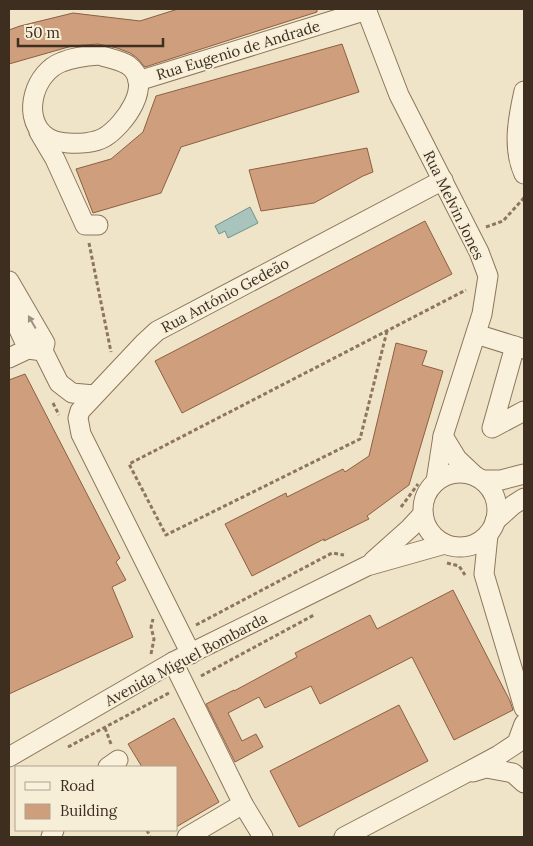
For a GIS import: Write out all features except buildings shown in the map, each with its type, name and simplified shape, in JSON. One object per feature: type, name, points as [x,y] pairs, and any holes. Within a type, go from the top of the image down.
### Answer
[{"type":"street","name":"Rua Eugenio de Andrade","points":[[138,81],[366,9]]},
{"type":"street","name":"Rua Melvin Jones","points":[[366,9],[399,95],[479,252],[488,276],[482,314],[428,481]]},
{"type":"street","name":"Rua Eugenio de Andrade","points":[[99,55],[127,65],[134,71],[138,81],[138,93],[133,106],[125,119],[104,138],[73,144],[58,142],[46,137],[37,128],[33,116],[32,102],[35,91],[51,68],[60,62],[81,56],[99,55]]},
{"type":"street","points":[[524,90],[518,116],[517,146],[524,174]]},
{"type":"street","points":[[37,128],[91,225]]},
{"type":"street","points":[[55,159],[73,144]]},
{"type":"street","name":"Rua António Gedeão","points":[[191,654],[82,434],[78,418],[80,411],[144,342],[157,331],[443,180]]},
{"type":"street","points":[[9,281],[45,343],[35,350],[9,358]]},
{"type":"street","points":[[9,308],[35,350],[59,383],[72,393],[94,395]]},
{"type":"street","points":[[476,334],[520,347],[492,428],[524,411]]},
{"type":"street","points":[[443,436],[457,459],[487,485],[495,498],[497,506],[476,577]]},
{"type":"street","points":[[524,474],[501,480],[455,473],[428,481],[428,490],[423,502],[422,514],[432,535],[476,577],[524,708]]},
{"type":"street","points":[[447,551],[468,546],[482,540],[513,506],[524,498]]},
{"type":"street","name":"Avenida Miguel Bombarda","points":[[9,757],[174,662],[367,566],[398,539],[422,514]]},
{"type":"street","name":"Avenida Miguel Bombarda","points":[[367,566],[447,551]]},
{"type":"street","points":[[174,662],[243,804],[263,837]]},
{"type":"street","points":[[344,837],[499,755],[517,743],[524,724]]},
{"type":"street","points":[[460,776],[486,768],[513,773],[524,783]]},
{"type":"street","points":[[188,837],[243,804]]},
{"type":"path","points":[[470,234],[503,221],[524,198]]},
{"type":"path","points":[[91,225],[116,372]]},
{"type":"path","points":[[387,331],[360,439],[166,535],[129,464],[387,331],[471,288],[470,295]]},
{"type":"path","points":[[400,508],[428,481]]},
{"type":"path","points":[[447,551],[459,566],[476,577]]},
{"type":"path","points":[[181,633],[332,553],[349,556]]},
{"type":"path","points":[[147,657],[152,653],[154,639],[151,627],[155,613]]},
{"type":"path","points":[[62,750],[316,615]]},
{"type":"water","points":[[250,207],[258,223],[228,238],[225,231],[219,234],[215,226]]}]
